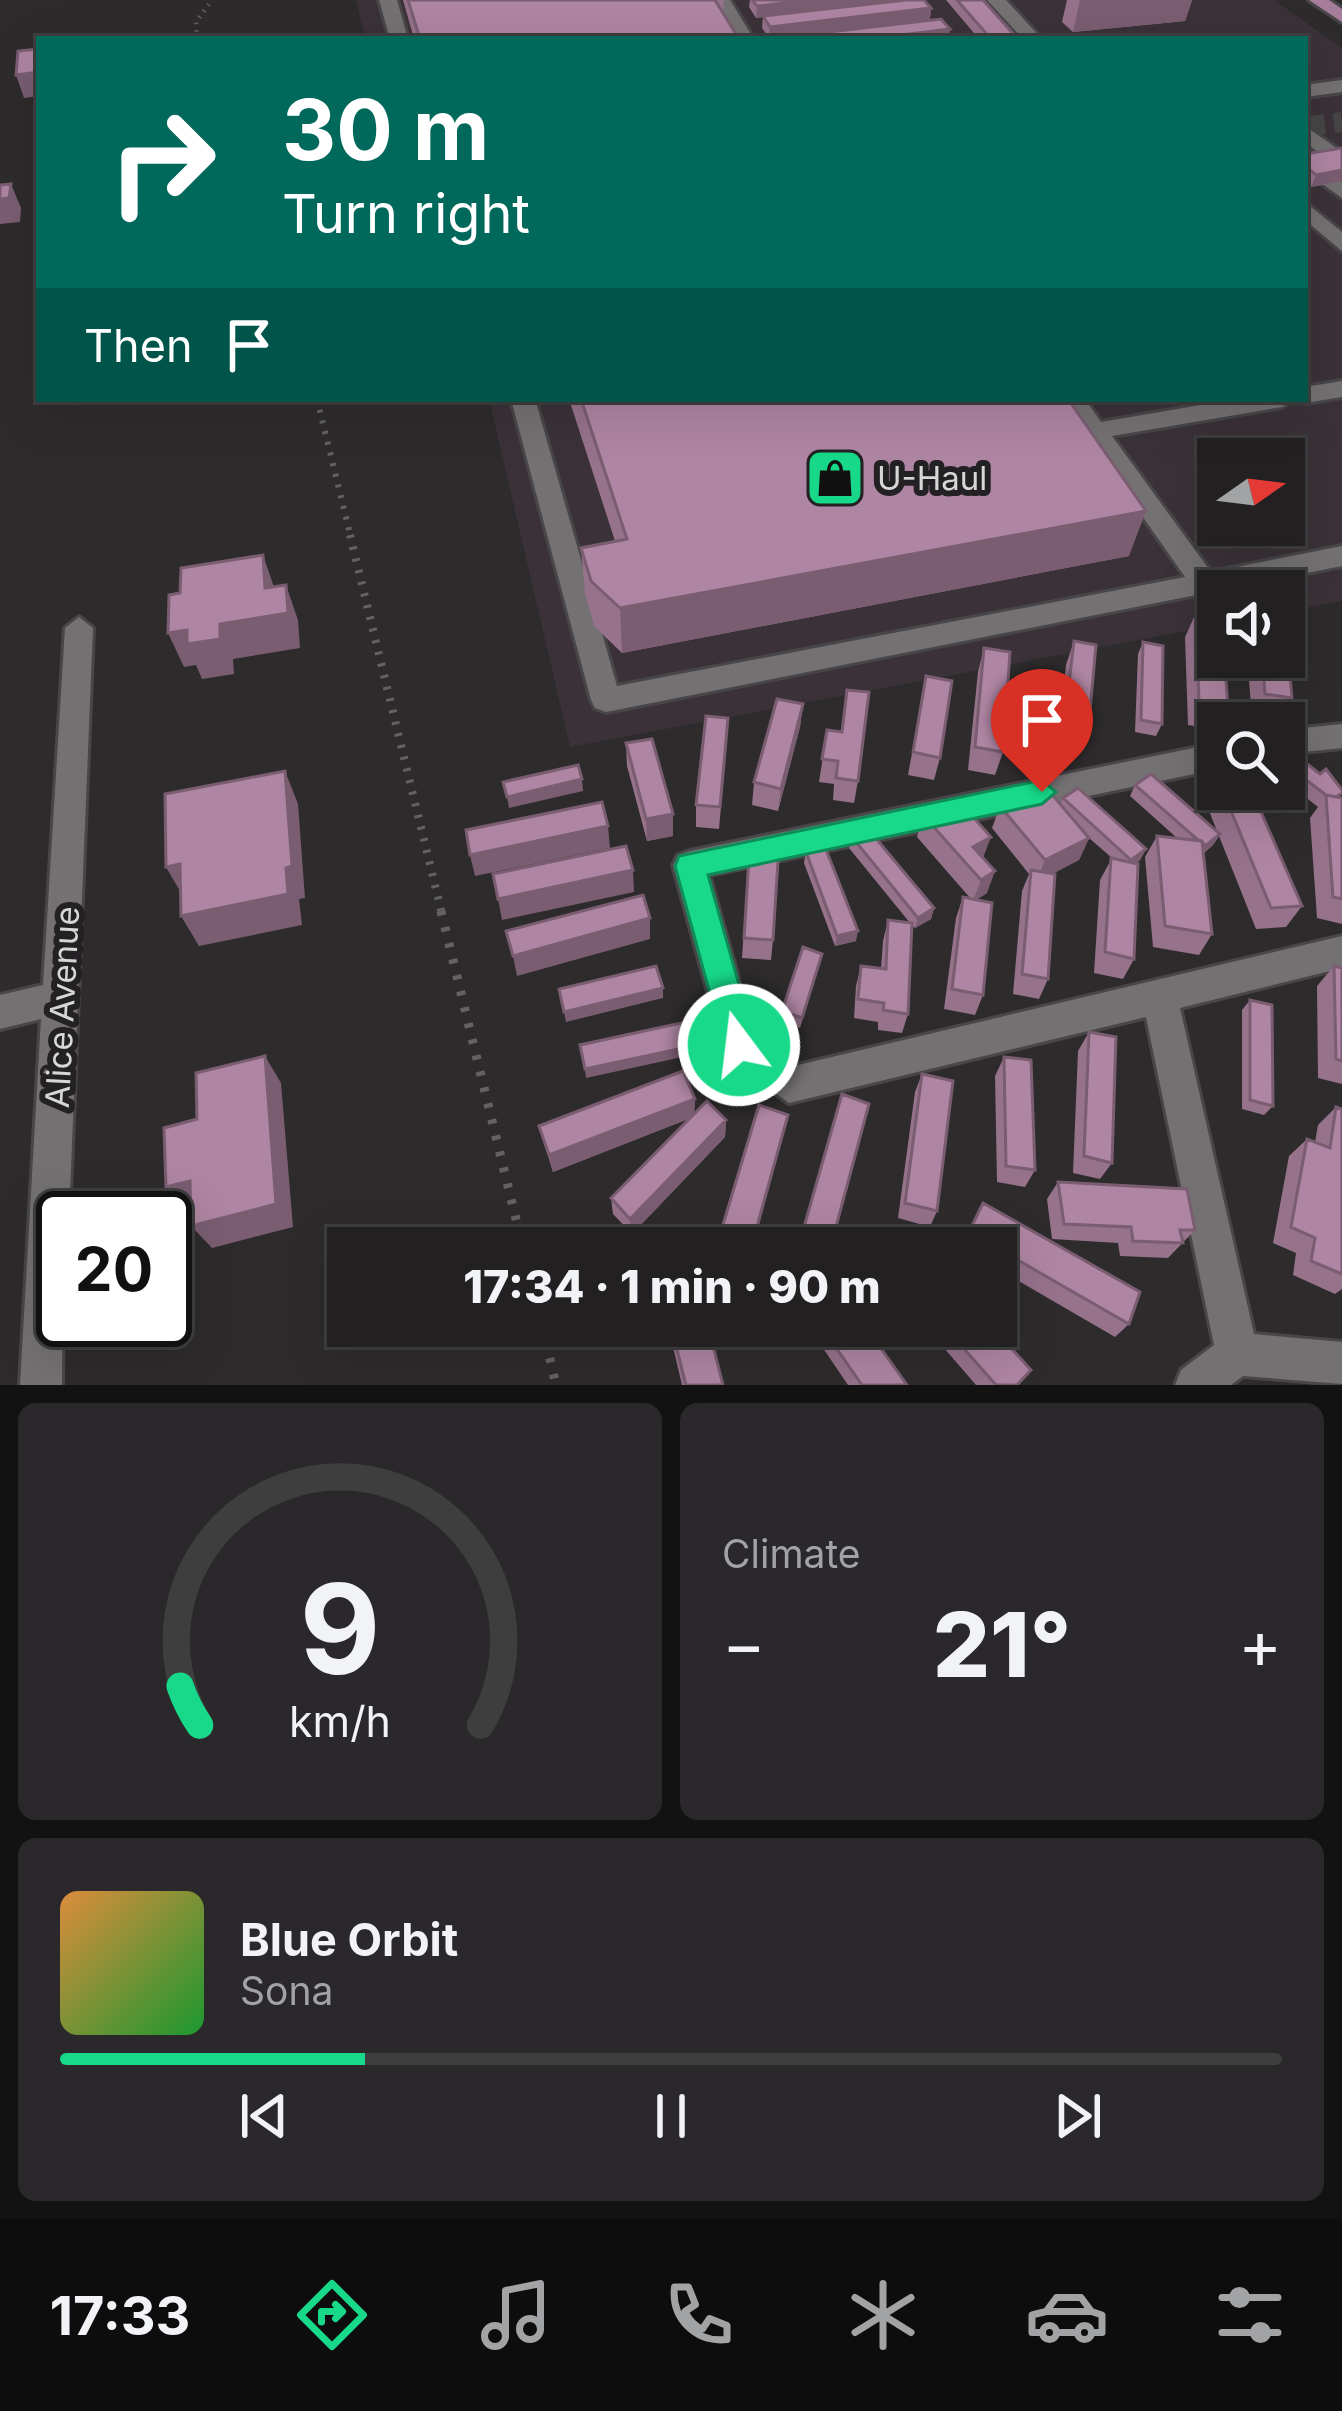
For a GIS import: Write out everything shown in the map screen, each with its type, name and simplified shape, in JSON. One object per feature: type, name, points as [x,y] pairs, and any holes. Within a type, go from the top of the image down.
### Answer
[{"type":"main road","points":[[1318,0],[1342,17]]},
{"type":"street","points":[[388,0],[398,36]]},
{"type":"street","points":[[721,0],[743,36]]},
{"type":"street","points":[[996,0],[1030,36]]},
{"type":"street","points":[[1308,91],[1342,86]]},
{"type":"street","points":[[1308,134],[1339,159]]},
{"type":"street","points":[[1308,211],[1342,244]]},
{"type":"street","points":[[1308,395],[1342,389]]},
{"type":"street","points":[[524,402],[606,700],[1197,584]]},
{"type":"street","points":[[1074,402],[1197,573]]},
{"type":"street","points":[[1095,430],[1264,402]]},
{"type":"street","points":[[1270,570],[1342,556]]},
{"type":"street","name":"Alice Avenue","points":[[41,1385],[79,628]]},
{"type":"street","points":[[1305,740],[1342,736]]},
{"type":"street","points":[[1197,760],[690,866],[739,1045],[788,1085],[1342,952]]},
{"type":"street","points":[[1160,997],[1237,1354]]},
{"type":"street","points":[[0,1012],[64,998]]},
{"type":"street","points":[[1196,1385],[1237,1354],[1342,1363]]},
{"type":"path","points":[[197,36],[196,22],[212,0]]},
{"type":"path","points":[[318,402],[518,1227]]},
{"type":"path","points":[[547,1347],[556,1385]]},
{"type":"shaded area","points":[[356,0],[1274,0],[1342,48],[1342,601],[1305,608],[1305,570],[1197,570],[1197,629],[570,747],[490,402],[1308,402],[1308,36],[364,36]]},
{"type":"building","points":[[408,0],[715,0],[737,36],[419,36]]},
{"type":"building","points":[[752,0],[812,0],[757,6]]},
{"type":"building","points":[[924,0],[931,8],[770,27],[763,16]]},
{"type":"building","points":[[957,0],[983,0],[1015,36],[988,36]]},
{"type":"building","points":[[941,19],[950,29],[893,36],[794,36]]},
{"type":"building","points":[[36,49],[36,72],[16,75],[18,51]]},
{"type":"building","points":[[1342,148],[1342,170],[1316,175],[1308,168],[1308,154]]},
{"type":"building","points":[[11,184],[9,198],[0,199],[0,185]]},
{"type":"building","name":"U-Haul","points":[[582,402],[1070,402],[1146,511],[620,608],[591,581],[581,548],[627,539]]},
{"type":"building","points":[[263,555],[265,588],[286,585],[288,613],[220,624],[220,639],[187,644],[187,630],[168,633],[169,595],[180,593],[181,568]]},
{"type":"building","points":[[1074,641],[1096,645],[1088,733],[1065,728],[1066,713],[1047,709],[1048,697],[1067,701]]},
{"type":"building","points":[[1143,642],[1163,646],[1162,724],[1141,720]]},
{"type":"building","points":[[984,648],[1010,652],[1003,752],[975,747]]},
{"type":"building","points":[[926,676],[952,681],[940,758],[913,752]]},
{"type":"building","points":[[1198,678],[1226,678],[1228,702],[1199,702]]},
{"type":"building","points":[[1264,678],[1290,678],[1292,698],[1265,694]]},
{"type":"building","points":[[847,690],[869,692],[858,781],[836,778],[838,761],[822,759],[827,730],[842,732]]},
{"type":"building","points":[[777,699],[803,704],[781,789],[754,782]]},
{"type":"building","points":[[706,716],[728,718],[720,807],[696,805]]},
{"type":"building","points":[[652,739],[673,814],[646,819],[626,743]]},
{"type":"building","points":[[1305,762],[1320,774],[1326,769],[1342,790],[1336,797],[1305,779]]},
{"type":"building","points":[[578,765],[582,779],[507,797],[503,782]]},
{"type":"building","points":[[285,771],[292,866],[286,868],[288,894],[181,916],[180,864],[166,867],[165,794]]},
{"type":"building","points":[[1151,774],[1220,834],[1205,846],[1135,785]]},
{"type":"building","points":[[1043,784],[1089,838],[1045,860],[1000,806]]},
{"type":"building","points":[[1078,788],[1146,849],[1131,860],[1063,798]]},
{"type":"building","points":[[1326,795],[1342,798],[1342,899],[1333,897]]},
{"type":"building","points":[[602,802],[608,826],[470,855],[466,830]]},
{"type":"building","points":[[939,806],[949,816],[965,808],[991,837],[973,847],[995,871],[981,880],[923,815]]},
{"type":"building","points":[[1231,810],[1260,810],[1302,906],[1271,908]]},
{"type":"building","points":[[868,829],[934,908],[918,918],[852,837]]},
{"type":"building","points":[[1157,836],[1202,841],[1212,934],[1165,926]]},
{"type":"building","points":[[750,841],[779,844],[773,940],[744,938]]},
{"type":"building","points":[[626,846],[633,870],[498,899],[493,874]]},
{"type":"building","points":[[825,847],[858,931],[837,936],[806,852]]},
{"type":"building","points":[[1111,858],[1138,864],[1134,959],[1105,952]]},
{"type":"building","points":[[1031,870],[1055,874],[1048,979],[1022,974]]},
{"type":"building","points":[[643,895],[650,918],[513,956],[506,931]]},
{"type":"building","points":[[963,897],[992,903],[983,995],[952,989]]},
{"type":"building","points":[[888,920],[912,923],[908,1014],[883,1010],[884,1003],[858,999],[861,966],[886,969]]},
{"type":"building","points":[[803,947],[822,954],[802,1018],[782,1011]]},
{"type":"building","points":[[656,966],[663,988],[564,1012],[559,989]]},
{"type":"building","points":[[1334,966],[1342,968],[1342,1061],[1336,1059]]},
{"type":"building","points":[[1250,1000],[1272,1005],[1273,1106],[1250,1100]]},
{"type":"building","points":[[681,1023],[688,1047],[585,1069],[580,1045]]},
{"type":"building","points":[[1089,1032],[1116,1037],[1112,1163],[1084,1156]]},
{"type":"building","points":[[265,1056],[276,1204],[192,1226],[190,1181],[166,1187],[164,1128],[197,1119],[196,1073]]},
{"type":"building","points":[[1004,1057],[1031,1060],[1035,1170],[1006,1166]]},
{"type":"building","points":[[683,1071],[695,1099],[549,1155],[539,1126]]},
{"type":"building","points":[[922,1074],[953,1081],[937,1211],[905,1203]]},
{"type":"building","points":[[842,1094],[869,1104],[836,1227],[804,1227]]},
{"type":"building","points":[[707,1101],[726,1120],[630,1219],[611,1198]]},
{"type":"building","points":[[759,1105],[788,1115],[757,1227],[722,1227]]},
{"type":"building","points":[[1336,1107],[1342,1109],[1342,1274],[1311,1261],[1315,1238],[1291,1227],[1307,1139],[1330,1148]]},
{"type":"building","points":[[1058,1182],[1187,1189],[1195,1230],[1180,1230],[1183,1243],[1133,1241],[1131,1227],[1064,1224]]},
{"type":"building","points":[[983,1203],[1140,1292],[1129,1324],[1017,1260],[1017,1227],[971,1227]]},
{"type":"building","points":[[676,1347],[713,1347],[723,1385],[686,1385]]},
{"type":"building","points":[[836,1347],[880,1347],[907,1385],[862,1385]]},
{"type":"building","points":[[963,1347],[1010,1347],[1031,1370],[1017,1385],[996,1385]]},
{"type":"tunnel","points":[[1308,127],[1342,122]]},
{"type":"place","name":"U-Haul","points":[[835,478]]},
{"type":"route","points":[[739,1045],[690,866],[1042,792]]}]
